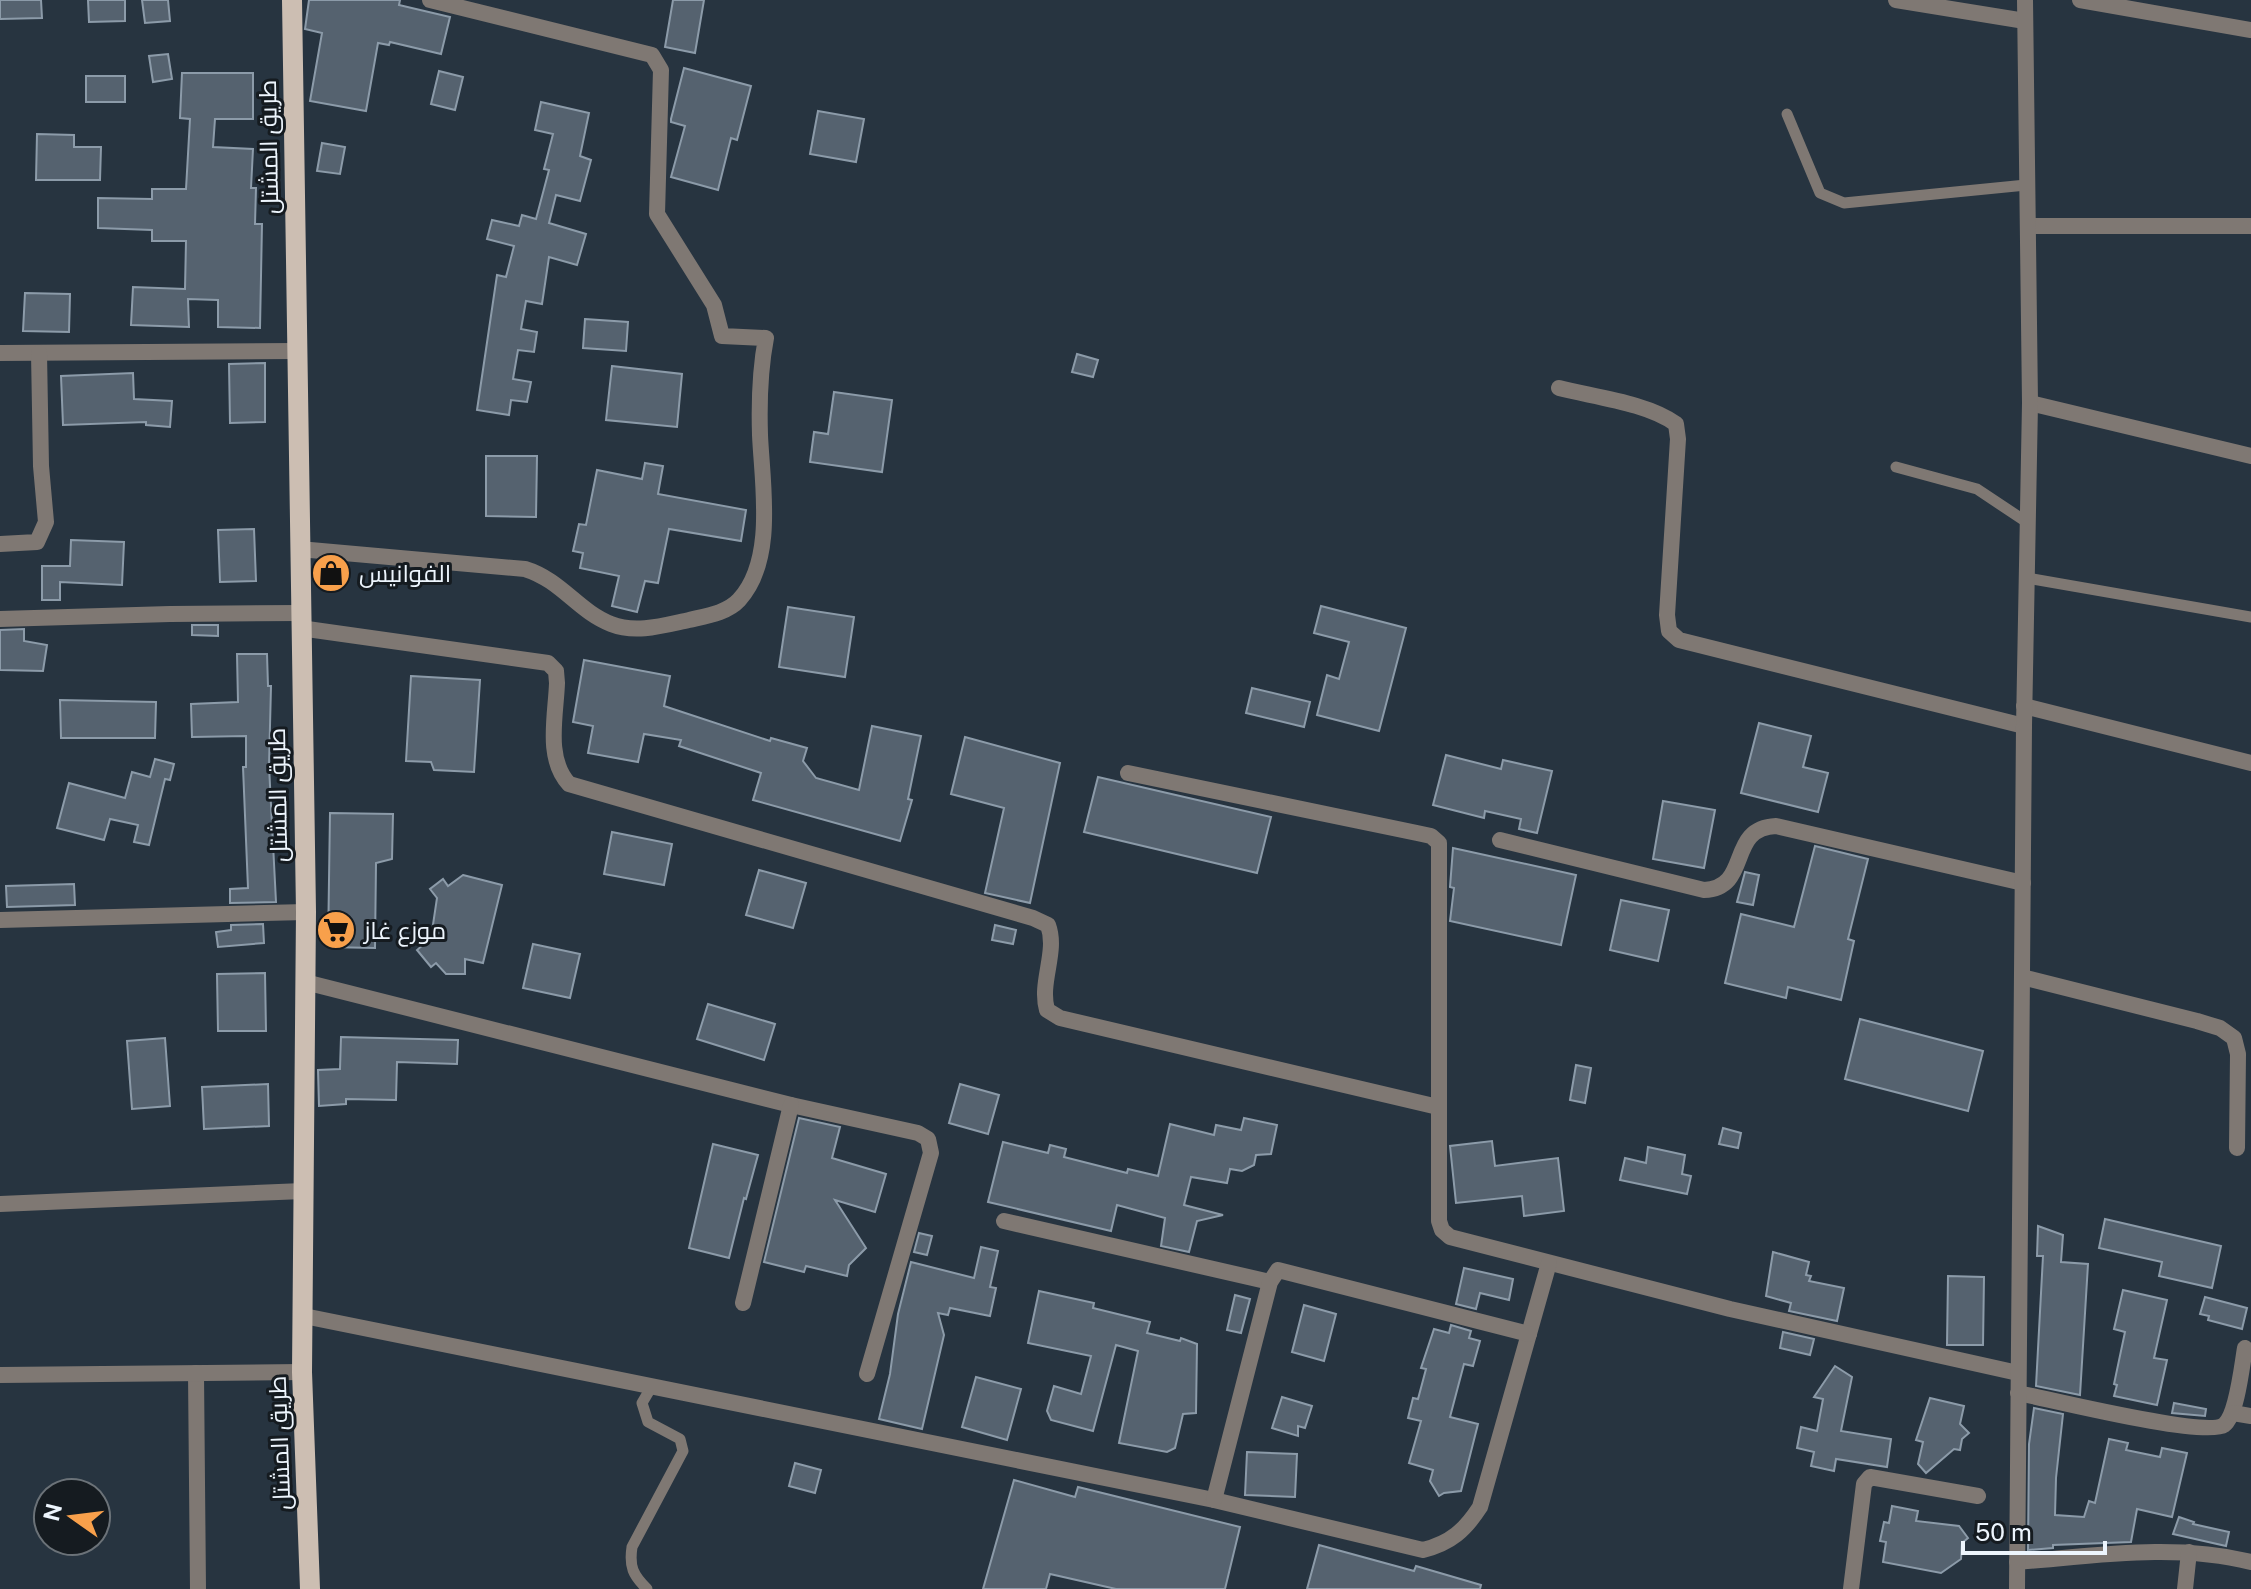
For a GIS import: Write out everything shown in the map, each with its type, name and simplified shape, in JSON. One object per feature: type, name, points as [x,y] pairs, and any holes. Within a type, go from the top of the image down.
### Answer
[{"type":"main road","name":"طريق المشتل","points":[[292,0],[306,912],[302,1372],[310,1589]]},
{"type":"street","points":[[299,549],[525,569],[543,575],[612,625],[635,628],[660,627],[718,613],[739,600],[753,578],[762,546],[766,511],[760,432],[761,365],[766,338],[722,336],[714,305],[657,214],[661,70],[652,55],[634,48],[430,0]]},
{"type":"street","points":[[1896,0],[2025,21]]},
{"type":"street","points":[[2017,1589],[2024,706],[2030,403],[2025,0]]},
{"type":"street","points":[[2080,0],[2251,30]]},
{"type":"street","points":[[2029,226],[2251,226]]},
{"type":"street","points":[[0,353],[296,351]]},
{"type":"street","points":[[0,544],[37,542],[46,522],[41,466],[39,353]]},
{"type":"street","points":[[1559,388],[1649,410],[1666,416],[1676,424],[1678,439],[1667,615],[1669,631],[1679,640],[2024,726]]},
{"type":"street","points":[[2030,403],[2251,456]]},
{"type":"street","points":[[0,619],[170,614],[300,621],[548,663],[556,671],[557,683],[554,758],[560,774],[569,784],[1033,918],[1048,925],[1052,937],[1044,998],[1047,1010],[1060,1018],[1438,1107]]},
{"type":"street","points":[[2024,706],[2251,763]]},
{"type":"street","points":[[1128,773],[1431,836],[1439,843],[1438,1107],[1439,1221],[1442,1230],[1458,1239],[1730,1309],[2018,1373]]},
{"type":"street","points":[[1500,840],[1704,890],[1718,890],[1730,878],[1749,836],[1761,827],[1776,826],[2023,883]]},
{"type":"street","points":[[0,920],[306,912]]},
{"type":"street","points":[[2022,977],[2197,1021],[2220,1028],[2234,1038],[2238,1054],[2237,1148]]},
{"type":"street","points":[[305,982],[791,1105],[918,1133],[928,1139],[931,1153],[867,1374]]},
{"type":"street","points":[[743,1303],[791,1105]]},
{"type":"street","points":[[0,1204],[303,1191]]},
{"type":"street","points":[[1004,1221],[1270,1282]]},
{"type":"street","points":[[304,1316],[1214,1500],[1423,1550],[1440,1546],[1467,1526],[1480,1507],[1549,1263]]},
{"type":"street","points":[[1214,1500],[1270,1282],[1278,1270],[1529,1334]]},
{"type":"street","points":[[2018,1393],[2169,1424],[2215,1429],[2226,1424],[2233,1413],[2245,1348]]},
{"type":"street","points":[[0,1375],[302,1372]]},
{"type":"street","points":[[196,1373],[198,1589]]},
{"type":"street","points":[[2233,1413],[2251,1416]]},
{"type":"street","points":[[1851,1589],[1864,1484],[1870,1477],[1978,1496]]},
{"type":"street","points":[[2017,1562],[2189,1552],[2251,1562]]},
{"type":"street","points":[[2185,1589],[2189,1552]]},
{"type":"lane","points":[[1787,114],[1820,193],[1833,201],[1844,203],[2026,185]]},
{"type":"lane","points":[[1896,467],[1977,489],[2028,523]]},
{"type":"lane","points":[[2027,578],[2251,617]]},
{"type":"lane","points":[[647,1589],[633,1575],[630,1564],[632,1547],[683,1451],[680,1439],[648,1422],[642,1403],[652,1386]]},
{"type":"building","points":[[0,0],[41,0],[42,18],[0,19]]},
{"type":"building","points":[[88,0],[125,0],[125,21],[89,22]]},
{"type":"building","points":[[142,0],[168,0],[170,21],[145,23]]},
{"type":"building","points":[[309,0],[400,0],[399,5],[450,17],[441,54],[390,42],[389,45],[378,43],[366,111],[310,101],[322,33],[305,29]]},
{"type":"building","points":[[673,0],[704,0],[695,53],[665,47]]},
{"type":"building","points":[[168,54],[172,79],[153,82],[149,56]]},
{"type":"building","points":[[684,68],[751,86],[737,140],[731,138],[718,190],[671,177],[685,126],[671,122]]},
{"type":"building","points":[[439,71],[463,77],[455,110],[431,104]]},
{"type":"building","points":[[182,73],[253,73],[253,119],[215,119],[213,147],[253,149],[251,188],[256,188],[255,224],[262,224],[260,328],[218,327],[218,300],[188,299],[189,327],[131,325],[133,287],[185,289],[186,241],[152,241],[152,230],[98,228],[98,198],[152,199],[152,189],[186,189],[190,119],[180,118]]},
{"type":"building","points":[[86,76],[125,76],[125,102],[86,102]]},
{"type":"building","points":[[541,102],[589,113],[580,156],[591,160],[580,201],[556,195],[549,223],[586,234],[577,265],[549,257],[542,304],[526,301],[521,329],[537,332],[534,352],[518,350],[513,379],[531,382],[527,402],[511,400],[509,415],[477,410],[497,275],[506,277],[514,246],[487,239],[492,220],[519,226],[522,215],[536,219],[549,170],[544,169],[553,134],[535,130]]},
{"type":"building","points":[[818,111],[864,119],[856,162],[810,154]]},
{"type":"building","points":[[37,134],[74,135],[74,147],[101,147],[100,180],[36,180]]},
{"type":"building","points":[[322,143],[345,147],[340,174],[317,171]]},
{"type":"building","points":[[25,293],[70,294],[69,332],[23,331]]},
{"type":"building","points":[[585,319],[628,322],[626,351],[583,348]]},
{"type":"building","points":[[1077,354],[1098,360],[1093,377],[1072,372]]},
{"type":"building","points":[[265,363],[265,422],[230,423],[229,364]]},
{"type":"building","points":[[612,366],[682,374],[677,427],[606,420]]},
{"type":"building","points":[[133,373],[134,399],[172,401],[170,427],[146,425],[146,422],[63,425],[61,376]]},
{"type":"building","points":[[834,392],[892,400],[882,472],[810,462],[814,432],[828,434]]},
{"type":"building","points":[[486,456],[537,456],[536,517],[486,516]]},
{"type":"building","points":[[645,463],[663,466],[658,494],[746,510],[741,541],[669,529],[658,583],[645,581],[637,612],[612,606],[619,576],[580,568],[583,553],[573,551],[579,524],[586,525],[597,470],[642,479]]},
{"type":"building","points":[[254,529],[256,581],[220,582],[218,530]]},
{"type":"building","points":[[71,540],[124,542],[122,585],[60,582],[60,600],[42,600],[42,566],[70,566]]},
{"type":"building","points":[[1321,606],[1406,628],[1379,731],[1317,715],[1327,675],[1339,679],[1349,642],[1314,633]]},
{"type":"building","points":[[788,607],[854,617],[845,677],[779,667]]},
{"type":"building","points":[[192,625],[218,625],[218,636],[192,635]]},
{"type":"building","points":[[24,629],[24,641],[47,645],[43,671],[0,670],[0,630]]},
{"type":"building","points":[[237,654],[267,654],[268,686],[271,686],[269,766],[276,902],[230,903],[230,889],[248,888],[243,767],[246,767],[246,736],[192,737],[191,704],[238,702]]},
{"type":"building","points":[[584,660],[670,676],[664,706],[770,741],[771,738],[807,748],[803,761],[816,778],[859,790],[872,726],[921,736],[908,799],[912,800],[900,841],[753,800],[761,773],[679,746],[681,740],[644,734],[638,762],[588,753],[593,726],[573,722]]},
{"type":"building","points":[[411,676],[480,680],[474,772],[434,770],[431,762],[406,761]]},
{"type":"building","points":[[1252,688],[1310,702],[1304,727],[1246,713]]},
{"type":"building","points":[[60,700],[156,702],[155,738],[61,738]]},
{"type":"building","points":[[1759,723],[1811,736],[1803,767],[1828,773],[1818,812],[1741,793]]},
{"type":"building","points":[[965,737],[1060,763],[1030,903],[985,893],[1004,808],[951,794]]},
{"type":"building","points":[[1446,755],[1501,769],[1503,760],[1552,771],[1537,833],[1519,829],[1521,819],[1485,811],[1484,818],[1433,805]]},
{"type":"building","points":[[155,759],[174,764],[170,780],[165,779],[149,845],[134,842],[138,825],[110,819],[104,840],[57,828],[69,783],[125,798],[132,772],[150,777]]},
{"type":"building","points":[[1098,777],[1271,817],[1257,873],[1084,832]]},
{"type":"building","points":[[1663,801],[1715,810],[1704,868],[1653,859]]},
{"type":"building","points":[[330,813],[393,814],[392,859],[376,863],[375,948],[328,947]]},
{"type":"building","points":[[612,832],[672,844],[664,885],[604,874]]},
{"type":"building","points":[[1815,846],[1868,859],[1848,939],[1854,941],[1841,1000],[1788,987],[1786,998],[1725,983],[1741,914],[1794,927]]},
{"type":"building","points":[[1453,848],[1576,875],[1561,945],[1450,921],[1454,888],[1450,887]]},
{"type":"building","points":[[759,870],[806,883],[793,928],[746,915]]},
{"type":"building","points":[[1745,872],[1759,875],[1753,905],[1737,902]]},
{"type":"building","points":[[463,875],[502,885],[483,963],[465,959],[465,974],[446,974],[436,963],[431,967],[417,950],[431,938],[437,898],[430,889],[443,879],[448,886]]},
{"type":"building","points":[[74,884],[75,905],[7,907],[6,886]]},
{"type":"building","points":[[1621,900],[1669,910],[1658,961],[1610,950]]},
{"type":"building","points":[[263,924],[264,943],[218,947],[216,932],[231,930],[231,925]]},
{"type":"building","points":[[995,925],[1016,930],[1013,944],[992,940]]},
{"type":"building","points":[[533,944],[580,954],[570,998],[523,988]]},
{"type":"building","points":[[265,973],[266,1031],[218,1031],[217,974]]},
{"type":"building","points":[[708,1004],[775,1024],[764,1060],[697,1039]]},
{"type":"building","points":[[1860,1019],[1983,1051],[1968,1111],[1845,1079]]},
{"type":"building","points":[[341,1037],[458,1040],[457,1064],[397,1062],[396,1100],[346,1099],[346,1104],[319,1106],[318,1070],[340,1069]]},
{"type":"building","points":[[165,1038],[170,1106],[132,1109],[127,1041]]},
{"type":"building","points":[[1576,1065],[1591,1068],[1585,1103],[1570,1100]]},
{"type":"building","points":[[268,1084],[269,1126],[204,1129],[202,1087]]},
{"type":"building","points":[[960,1084],[999,1095],[988,1134],[949,1123]]},
{"type":"building","points":[[799,1118],[840,1127],[832,1158],[886,1174],[875,1212],[835,1200],[866,1248],[849,1265],[847,1276],[806,1266],[804,1272],[764,1262]]},
{"type":"building","points":[[1244,1118],[1277,1125],[1271,1154],[1256,1155],[1254,1165],[1242,1171],[1230,1169],[1227,1183],[1191,1177],[1184,1205],[1223,1215],[1197,1221],[1189,1252],[1161,1246],[1165,1218],[1117,1205],[1111,1231],[988,1202],[1003,1142],[1048,1153],[1050,1145],[1066,1149],[1064,1157],[1127,1173],[1128,1169],[1158,1176],[1170,1124],[1214,1135],[1216,1125],[1241,1130]]},
{"type":"building","points":[[1723,1128],[1741,1133],[1738,1148],[1719,1144]]},
{"type":"building","points":[[1492,1141],[1495,1166],[1558,1158],[1564,1211],[1524,1216],[1522,1196],[1456,1203],[1450,1146]]},
{"type":"building","points":[[713,1144],[758,1155],[729,1258],[689,1248]]},
{"type":"building","points":[[1648,1147],[1685,1155],[1682,1174],[1691,1176],[1687,1194],[1620,1180],[1625,1158],[1646,1163]]},
{"type":"building","points":[[2105,1219],[2221,1246],[2212,1288],[2159,1276],[2162,1262],[2099,1248]]},
{"type":"building","points":[[2038,1226],[2063,1235],[2061,1262],[2088,1264],[2080,1395],[2036,1386],[2043,1256],[2037,1256]]},
{"type":"building","points":[[919,1233],[932,1236],[927,1255],[914,1252]]},
{"type":"building","points":[[981,1247],[998,1251],[990,1287],[996,1288],[990,1316],[950,1308],[948,1315],[938,1313],[944,1335],[922,1429],[879,1419],[911,1262],[974,1278]]},
{"type":"building","points":[[1773,1252],[1809,1262],[1806,1275],[1811,1276],[1809,1281],[1844,1288],[1837,1321],[1789,1311],[1791,1303],[1766,1296]]},
{"type":"building","points":[[1464,1268],[1513,1279],[1509,1300],[1480,1293],[1476,1309],[1456,1304]]},
{"type":"building","points":[[1948,1276],[1984,1277],[1983,1345],[1947,1345]]},
{"type":"building","points":[[2123,1290],[2167,1300],[2154,1358],[2167,1360],[2157,1405],[2114,1396],[2125,1332],[2114,1329]]},
{"type":"building","points":[[1039,1291],[1094,1303],[1093,1308],[1150,1322],[1147,1333],[1180,1341],[1181,1338],[1197,1344],[1196,1413],[1183,1414],[1175,1448],[1167,1452],[1119,1443],[1138,1351],[1116,1345],[1093,1431],[1051,1420],[1047,1411],[1054,1386],[1081,1394],[1091,1356],[1028,1343]]},
{"type":"building","points":[[1235,1295],[1250,1299],[1241,1333],[1227,1330]]},
{"type":"building","points":[[2205,1297],[2247,1308],[2242,1329],[2208,1320],[2209,1316],[2200,1314]]},
{"type":"building","points":[[1304,1305],[1336,1314],[1324,1361],[1292,1352]]},
{"type":"building","points":[[1451,1325],[1471,1331],[1469,1338],[1480,1341],[1473,1366],[1464,1364],[1450,1417],[1478,1424],[1461,1491],[1439,1496],[1430,1481],[1433,1470],[1409,1463],[1421,1421],[1408,1418],[1413,1398],[1418,1399],[1426,1369],[1421,1368],[1434,1329],[1449,1333]]},
{"type":"building","points":[[1783,1332],[1814,1339],[1810,1355],[1780,1348]]},
{"type":"building","points":[[1835,1366],[1852,1377],[1841,1431],[1891,1439],[1887,1467],[1836,1459],[1834,1471],[1811,1466],[1814,1452],[1797,1448],[1801,1427],[1817,1431],[1823,1399],[1814,1397]]},
{"type":"building","points":[[976,1377],[1021,1389],[1007,1440],[962,1427]]},
{"type":"building","points":[[1282,1397],[1312,1406],[1305,1428],[1298,1426],[1298,1436],[1272,1428]]},
{"type":"building","points":[[1930,1398],[1964,1406],[1960,1424],[1969,1433],[1962,1439],[1960,1450],[1954,1449],[1926,1473],[1918,1464],[1923,1442],[1916,1440]]},
{"type":"building","points":[[2174,1403],[2206,1409],[2205,1416],[2172,1413]]},
{"type":"building","points":[[2034,1408],[2063,1414],[2055,1515],[2084,1517],[2089,1501],[2095,1503],[2109,1439],[2128,1443],[2126,1450],[2160,1457],[2162,1448],[2187,1453],[2172,1517],[2137,1509],[2131,1542],[2053,1545],[2053,1548],[2028,1550],[2029,1444]]},
{"type":"building","points":[[1247,1452],[1297,1454],[1295,1497],[1245,1495]]},
{"type":"building","points":[[795,1463],[821,1470],[815,1493],[789,1486]]},
{"type":"building","points":[[1014,1480],[1075,1497],[1078,1487],[1240,1527],[1225,1589],[1116,1589],[1050,1574],[1046,1589],[983,1589]]},
{"type":"building","points":[[1892,1506],[1918,1511],[1916,1521],[1959,1526],[1968,1538],[1962,1543],[1961,1559],[1941,1573],[1883,1562],[1886,1542],[1880,1541],[1884,1522],[1889,1523]]},
{"type":"building","points":[[2179,1517],[2193,1524],[2229,1532],[2226,1546],[2173,1534]]},
{"type":"building","points":[[1319,1545],[1414,1571],[1416,1566],[1481,1585],[1480,1589],[1307,1589]]},
{"type":"place","name":"الفوانيس","points":[[331,573]]},
{"type":"place","name":"موزع غاز","points":[[336,930]]}]
